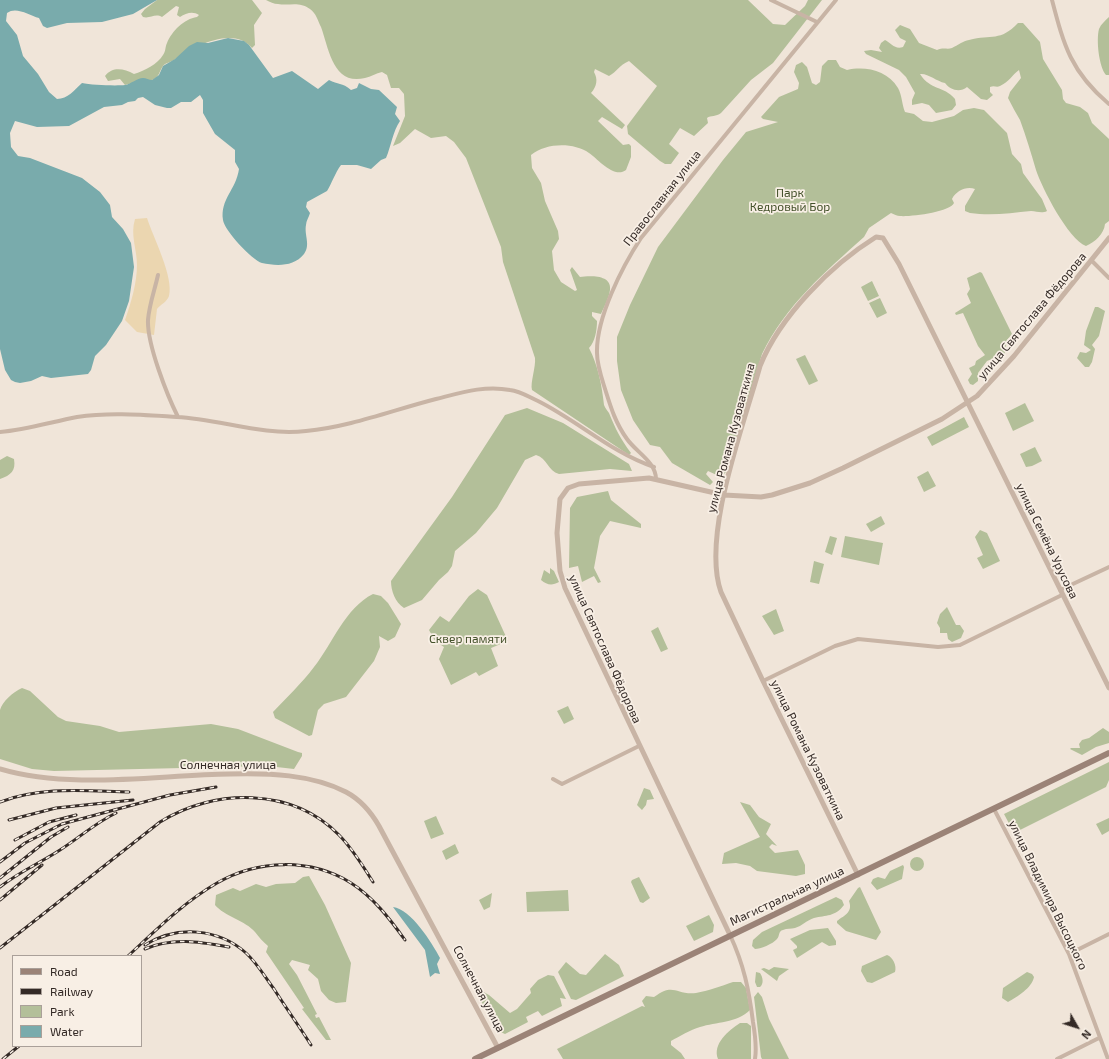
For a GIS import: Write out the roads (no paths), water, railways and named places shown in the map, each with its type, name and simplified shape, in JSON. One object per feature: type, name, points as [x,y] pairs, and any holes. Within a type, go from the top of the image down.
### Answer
[{"type":"main road","name":"Магистральная улица","points":[[475,1059],[1109,753]]},
{"type":"street","points":[[771,0],[817,22]]},
{"type":"street","name":"Православная улица","points":[[654,468],[627,439],[610,406],[597,354],[599,334],[607,306],[626,262],[641,238],[836,0]]},
{"type":"street","points":[[1052,0],[1063,39],[1073,64],[1086,83],[1109,104]]},
{"type":"street","name":"улица Романа Кузоваткина","points":[[858,874],[763,681],[718,581],[716,549],[724,495],[760,366],[772,342],[807,294],[876,237],[883,238],[898,264],[967,402]]},
{"type":"street","name":"улица Святослава Фёдорова","points":[[730,935],[639,746],[562,580],[557,547],[558,512],[560,499],[563,493],[574,485],[636,478],[656,479],[724,495],[761,497],[787,491],[810,483],[914,433],[967,402],[993,380],[1092,261],[1109,238]]},
{"type":"street","points":[[1092,261],[1109,278]]},
{"type":"street","points":[[158,275],[148,319],[149,331],[160,373],[178,417]]},
{"type":"street","points":[[0,432],[80,417],[118,415],[178,417],[255,430],[283,433],[307,431],[346,424],[464,391],[486,388],[508,389],[529,396],[549,406],[636,462],[654,468],[656,479]]},
{"type":"street","name":"улица Семёна Урусова","points":[[967,402],[1109,688]]},
{"type":"street","points":[[763,681],[835,646],[858,639],[938,647],[955,647],[971,641],[1109,567]]},
{"type":"street","points":[[553,779],[562,784],[639,746]]},
{"type":"street","name":"Солнечная улица","points":[[0,770],[21,775],[58,779],[266,774],[311,780],[346,792],[368,809],[379,826],[498,1048]]},
{"type":"street","name":"улица Владимира Высоцкого","points":[[994,809],[1069,954],[1108,1059]]},
{"type":"street","points":[[1069,954],[1109,934]]},
{"type":"street","points":[[730,935],[739,953],[750,990],[756,1041],[755,1059]]},
{"type":"street","points":[[1057,1059],[1099,1038]]},
{"type":"water","points":[[0,0],[157,0],[133,14],[102,22],[67,23],[47,28],[43,26],[39,18],[27,13],[14,10],[7,13],[6,21],[17,35],[23,56],[38,74],[49,92],[57,99],[68,96],[82,83],[97,85],[121,85],[141,78],[152,80],[159,75],[163,66],[175,59],[189,46],[197,42],[208,43],[228,38],[244,41],[249,45],[273,78],[292,71],[318,89],[329,80],[351,90],[357,88],[359,83],[371,89],[379,90],[397,107],[395,114],[400,121],[386,158],[381,160],[371,169],[357,165],[341,165],[327,191],[307,202],[306,207],[310,213],[306,224],[306,251],[295,261],[273,265],[257,261],[239,244],[225,225],[223,220],[224,206],[235,183],[239,169],[235,162],[235,150],[215,134],[203,113],[203,100],[200,95],[191,102],[181,102],[171,108],[155,105],[143,97],[138,98],[135,101],[122,105],[104,107],[69,126],[37,127],[15,121],[10,133],[11,147],[18,156],[30,158],[82,178],[100,192],[110,205],[112,217],[123,229],[131,243],[134,267],[129,301],[122,321],[106,345],[95,356],[91,370],[88,374],[51,378],[42,376],[31,381],[20,383],[15,382],[11,380],[5,370],[0,349]]},
{"type":"water","points":[[393,907],[400,909],[414,920],[432,944],[440,958],[437,964],[440,974],[435,973],[430,977],[425,950]]},
{"type":"railway","points":[[0,862],[25,843],[62,824],[170,795],[216,787]]},
{"type":"railway","points":[[0,802],[16,797],[48,792],[129,792]]},
{"type":"railway","points":[[0,948],[160,822],[181,811],[204,803],[228,799],[252,798],[276,801],[299,808],[320,819],[339,835],[357,857],[373,882]]},
{"type":"railway","points":[[9,820],[56,808],[133,800]]},
{"type":"railway","points":[[0,887],[116,813]]},
{"type":"railway","points":[[15,840],[49,822],[76,815]]},
{"type":"railway","points":[[0,878],[51,837],[68,827]]},
{"type":"railway","points":[[0,900],[42,865]]},
{"type":"railway","points":[[129,955],[160,926],[193,899],[217,883],[250,869],[284,865],[319,869],[351,883],[374,902],[387,916],[405,940]]},
{"type":"railway","points":[[145,945],[170,934],[184,932],[210,934],[223,938],[235,945],[246,953],[257,966],[311,1045]]},
{"type":"railway","points":[[145,949],[155,945],[176,942],[197,942],[229,947]]},
{"type":"railway","points":[[3,1059],[18,1047]]},
{"type":"park label","name":"Парк Кедровый Бор","points":[[790,200]]},
{"type":"park label","name":"Сквер памяти","points":[[468,639]]}]
